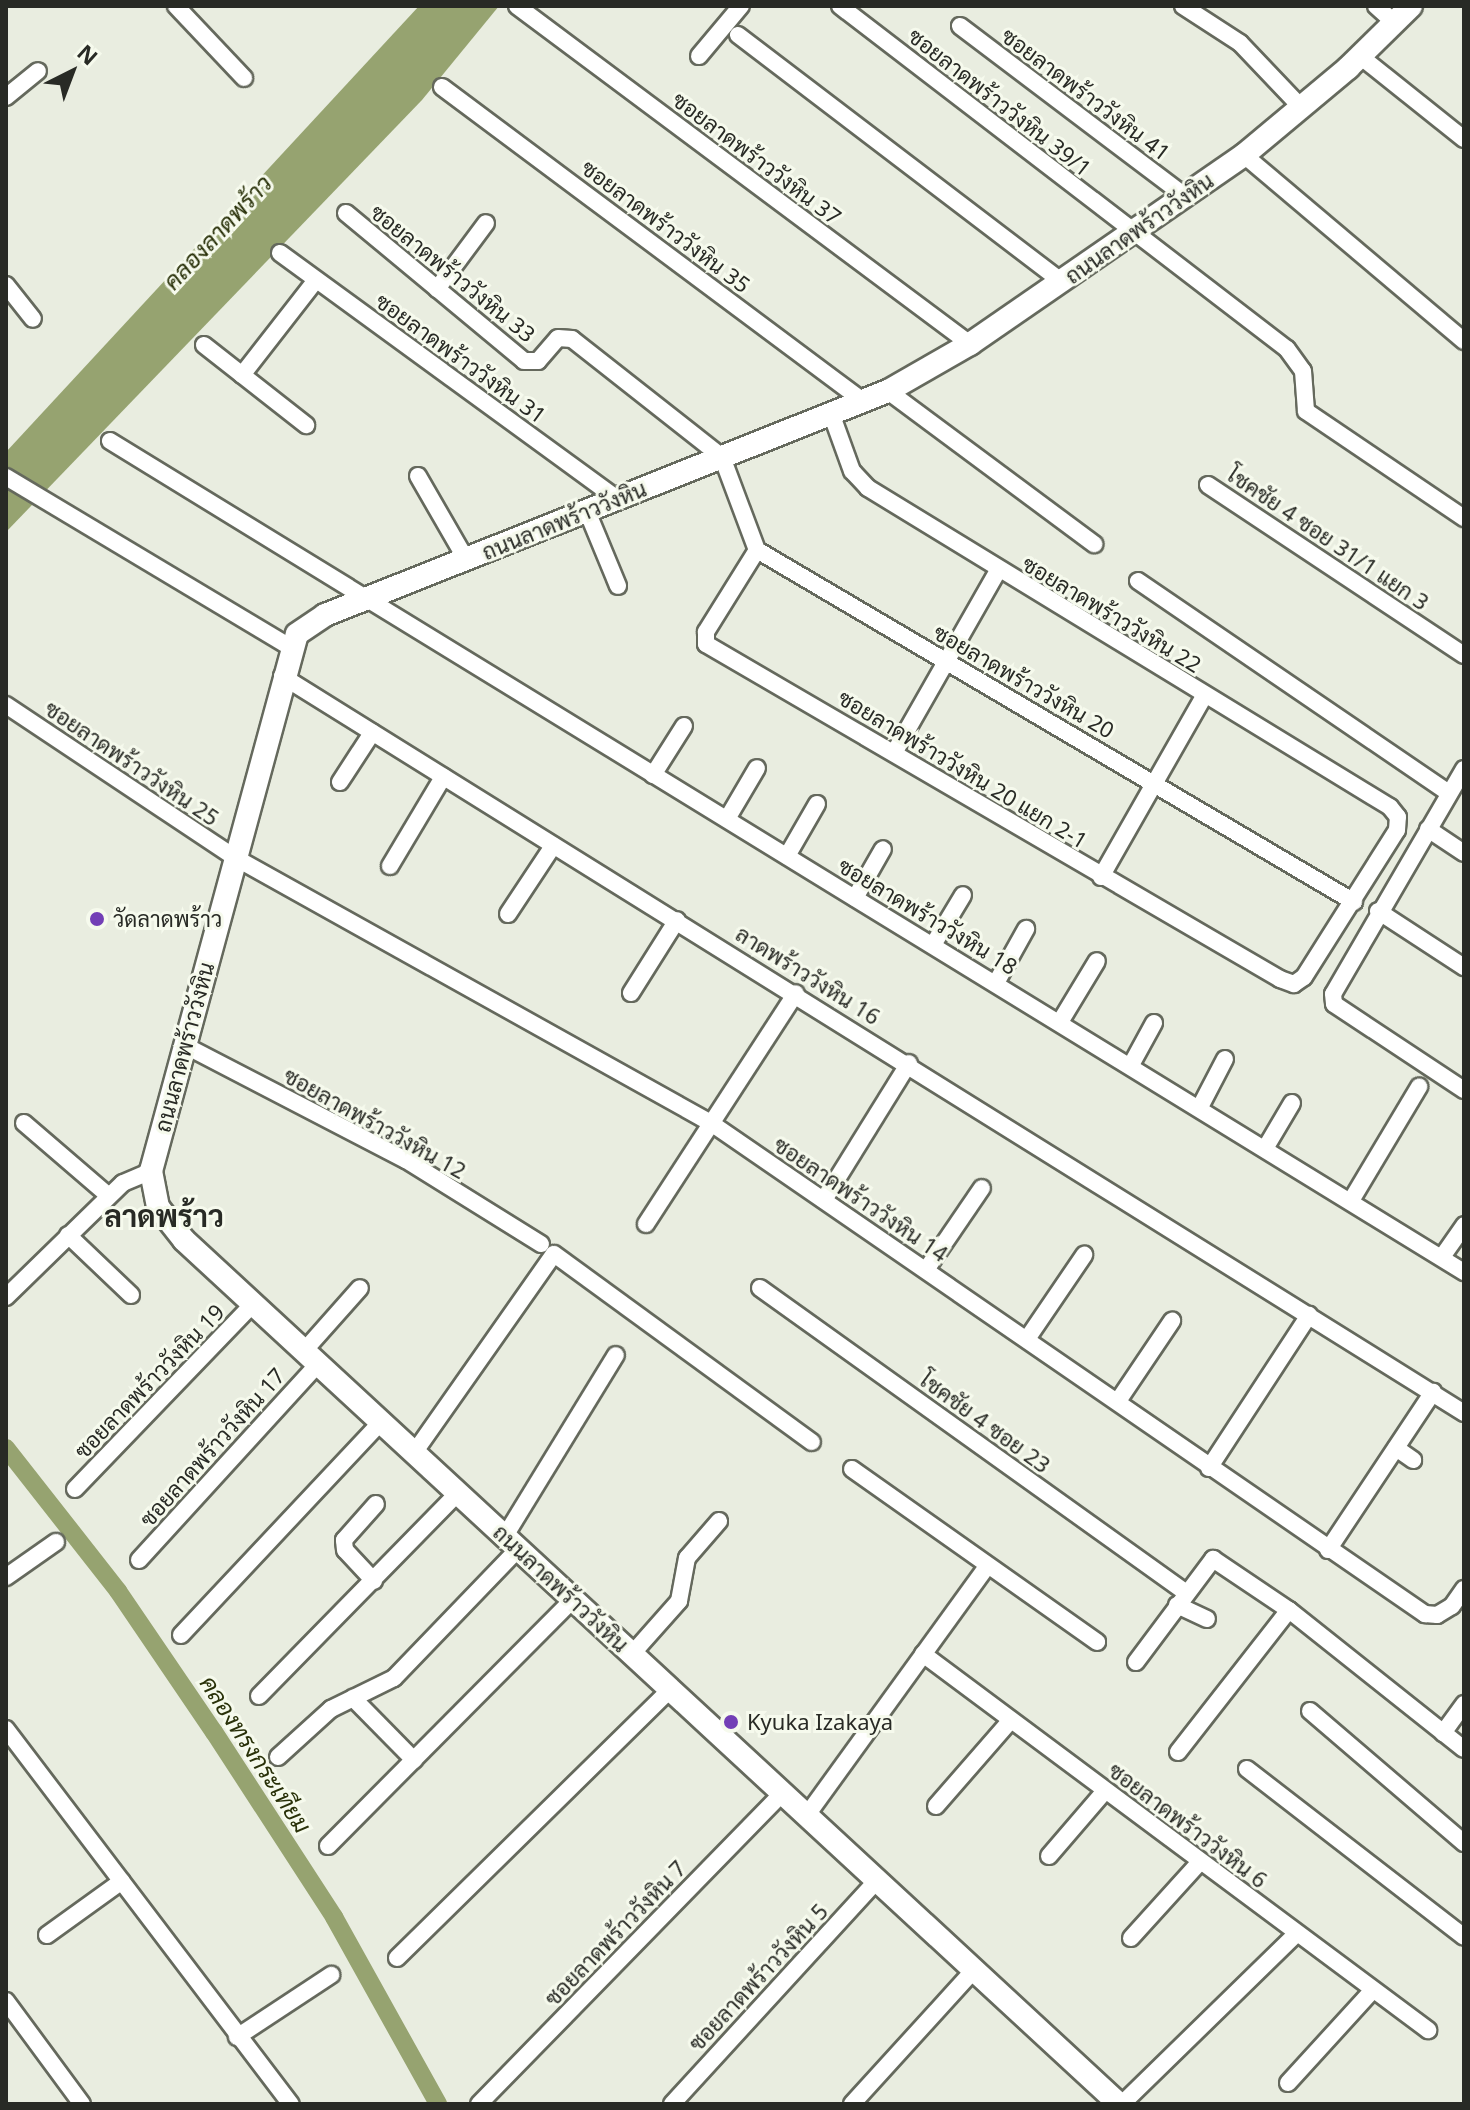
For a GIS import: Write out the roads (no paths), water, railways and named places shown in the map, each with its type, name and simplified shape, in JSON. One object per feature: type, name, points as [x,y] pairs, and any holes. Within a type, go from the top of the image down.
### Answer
[{"type":"main road","name":"ถนนลาดพร้าววังหิน","points":[[1121,2104],[184,1240],[158,1207],[151,1171],[290,647],[310,622],[888,391],[970,344],[1244,155],[1302,108],[1411,6]]},
{"type":"street","points":[[176,6],[244,78]]},
{"type":"street","name":"ซอยลาดพร้าววังหิน 37","points":[[517,6],[970,344]]},
{"type":"street","points":[[699,56],[741,6]]},
{"type":"street","name":"ซอยลาดพร้าววังหิน 39/1","points":[[840,6],[1298,359],[1306,411],[1464,518]]},
{"type":"street","points":[[1183,6],[1240,43],[1302,108]]},
{"type":"street","points":[[1376,6],[1395,23]]},
{"type":"street","name":"ซอยลาดพร้าววังหิน 41","points":[[960,26],[1186,197]]},
{"type":"street","points":[[738,35],[1062,282]]},
{"type":"street","points":[[1360,56],[1464,139]]},
{"type":"street","points":[[6,97],[38,71]]},
{"type":"street","name":"ซอยลาดพร้าววังหิน 35","points":[[442,87],[863,401]]},
{"type":"street","points":[[1244,155],[1464,341]]},
{"type":"street","name":"ซอยลาดพร้าววังหิน 33","points":[[346,213],[524,361],[538,361],[558,338],[572,339],[722,457]]},
{"type":"street","points":[[437,289],[486,223]]},
{"type":"street","name":"ซอยลาดพร้าววังหิน 31","points":[[280,253],[617,499]]},
{"type":"street","points":[[242,375],[316,280]]},
{"type":"street","points":[[6,285],[33,319]]},
{"type":"street","points":[[204,345],[306,425]]},
{"type":"street","points":[[888,391],[1094,544]]},
{"type":"street","name":"ซอยลาดพร้าววังหิน 22","points":[[831,413],[852,471],[868,488],[998,571],[1390,807],[1398,817],[1397,830],[1354,902]]},
{"type":"street","name":"ซอยลาดพร้าววังหิน 18","points":[[110,441],[1352,1199],[1464,1272]]},
{"type":"street","points":[[722,457],[757,550]]},
{"type":"street","points":[[418,476],[466,559]]},
{"type":"street","points":[[6,477],[290,647]]},
{"type":"street","name":"โชคชัย 4 ซอย 31/1 แยก 3","points":[[1208,485],[1464,655]]},
{"type":"street","points":[[587,511],[618,586]]},
{"type":"street","name":"ซอยลาดพร้าววังหิน 20","points":[[757,550],[1354,902]]},
{"type":"street","name":"ซอยลาดพร้าววังหิน 20 แยก 2-1","points":[[757,550],[703,641],[1101,877],[1294,984],[1304,977],[1354,902]]},
{"type":"street","name":"ซอยลาดพร้าววังหิน 22","points":[[894,753],[998,571]]},
{"type":"street","points":[[1138,581],[1449,793]]},
{"type":"street","name":"ลาดพร้าววังหิน 16","points":[[282,676],[909,1063],[1464,1413]]},
{"type":"street","name":"ซอยลาดพร้าววังหิน 22","points":[[1101,877],[1205,695]]},
{"type":"street","name":"ซอยลาดพร้าววังหิน 25","points":[[6,705],[234,857]]},
{"type":"street","points":[[653,775],[684,726]]},
{"type":"street","points":[[340,782],[372,733]]},
{"type":"street","points":[[727,819],[757,768]]},
{"type":"street","points":[[1464,769],[1378,911],[1333,994],[1334,1004],[1464,1090]]},
{"type":"street","points":[[390,866],[443,777]]},
{"type":"street","points":[[787,856],[817,804]]},
{"type":"street","points":[[1428,829],[1464,853]]},
{"type":"street","points":[[508,914],[553,846]]},
{"type":"street","points":[[855,898],[883,849]]},
{"type":"street","name":"ซอยลาดพร้าววังหิน 14","points":[[234,857],[711,1123],[1425,1614],[1437,1615],[1464,1589]]},
{"type":"street","points":[[933,945],[963,895]]},
{"type":"street","points":[[1378,911],[1464,967]]},
{"type":"street","points":[[631,993],[677,920]]},
{"type":"street","points":[[996,983],[1026,929]]},
{"type":"street","points":[[1060,1022],[1097,961]]},
{"type":"street","points":[[646,1224],[796,993]]},
{"type":"street","points":[[1131,1065],[1154,1023]]},
{"type":"street","name":"ซอยลาดพร้าววังหิน 12","points":[[184,1045],[406,1160],[548,1249],[812,1442]]},
{"type":"street","points":[[1200,1107],[1225,1059]]},
{"type":"street","points":[[824,1200],[909,1063]]},
{"type":"street","points":[[1352,1199],[1419,1087]]},
{"type":"street","points":[[1266,1147],[1292,1103]]},
{"type":"street","points":[[24,1123],[109,1196]]},
{"type":"street","points":[[6,1297],[123,1183],[151,1171]]},
{"type":"street","points":[[926,1270],[982,1188]]},
{"type":"street","points":[[1442,1257],[1464,1225]]},
{"type":"street","points":[[68,1235],[131,1295]]},
{"type":"street","points":[[414,1453],[548,1249]]},
{"type":"street","points":[[1027,1339],[1084,1255]]},
{"type":"street","name":"ซอยลาดพร้าววังหิน 17","points":[[139,1560],[311,1358],[360,1288]]},
{"type":"street","name":"โชคชัย 4 ซอย 23","points":[[760,1288],[1207,1619]]},
{"type":"street","name":"ซอยลาดพร้าววังหิน 19","points":[[75,1489],[253,1304]]},
{"type":"street","points":[[1209,1468],[1309,1315]]},
{"type":"street","points":[[1118,1401],[1172,1321]]},
{"type":"street","points":[[278,1757],[331,1709],[394,1678],[512,1543],[616,1355]]},
{"type":"street","points":[[1328,1550],[1433,1392]]},
{"type":"street","points":[[181,1635],[381,1422]]},
{"type":"street","points":[[1396,1448],[1413,1460]]},
{"type":"street","points":[[852,1469],[1097,1642]]},
{"type":"street","points":[[259,1696],[458,1493]]},
{"type":"street","points":[[374,1581],[345,1550],[344,1540],[376,1504]]},
{"type":"street","points":[[632,1654],[679,1601],[687,1558],[719,1521]]},
{"type":"street","points":[[6,1577],[56,1542]]},
{"type":"street","points":[[1136,1662],[1213,1559],[1289,1610],[1464,1749]]},
{"type":"street","points":[[807,1815],[987,1566]]},
{"type":"street","points":[[328,1846],[573,1599]]},
{"type":"street","points":[[1178,1752],[1289,1610]]},
{"type":"street","name":"ซอยลาดพร้าววังหิน 6","points":[[923,1654],[1428,2030]]},
{"type":"street","points":[[397,1958],[671,1689]]},
{"type":"street","points":[[353,1698],[414,1760]]},
{"type":"street","points":[[1443,1733],[1464,1704]]},
{"type":"street","points":[[1310,1711],[1464,1843]]},
{"type":"street","points":[[936,1806],[1011,1720]]},
{"type":"street","points":[[6,1729],[237,2037],[291,2104]]},
{"type":"street","points":[[1247,1769],[1464,1937]]},
{"type":"street","points":[[1049,1856],[1105,1791]]},
{"type":"street","name":"ซอยลาดพร้าววังหิน 7","points":[[479,2104],[783,1793]]},
{"type":"street","points":[[1131,1938],[1200,1862]]},
{"type":"street","name":"ซอยลาดพร้าววังหิน 5","points":[[672,2104],[877,1880]]},
{"type":"street","points":[[47,1935],[122,1881]]},
{"type":"street","points":[[1121,2104],[1296,1934]]},
{"type":"street","points":[[852,2104],[974,1970]]},
{"type":"street","points":[[237,2037],[331,1975]]},
{"type":"street","points":[[1288,2083],[1373,1990]]},
{"type":"street","points":[[6,2001],[82,2104]]},
{"type":"water","name":"คลองลาดพร้าว","points":[[419,6],[499,6],[422,100],[6,532],[6,452]]},
{"type":"waterway","name":"คลองทรงกระเทียม","points":[[6,1448],[118,1591],[214,1732],[334,1917],[438,2104]]},
{"type":"place","name":"วัดลาดพร้าว","points":[[97,919]]},
{"type":"place","name":"Kyuka Izakaya","points":[[731,1722]]},
{"type":"district","name":"ลาดพร้าว","points":[[164,1216]]}]
